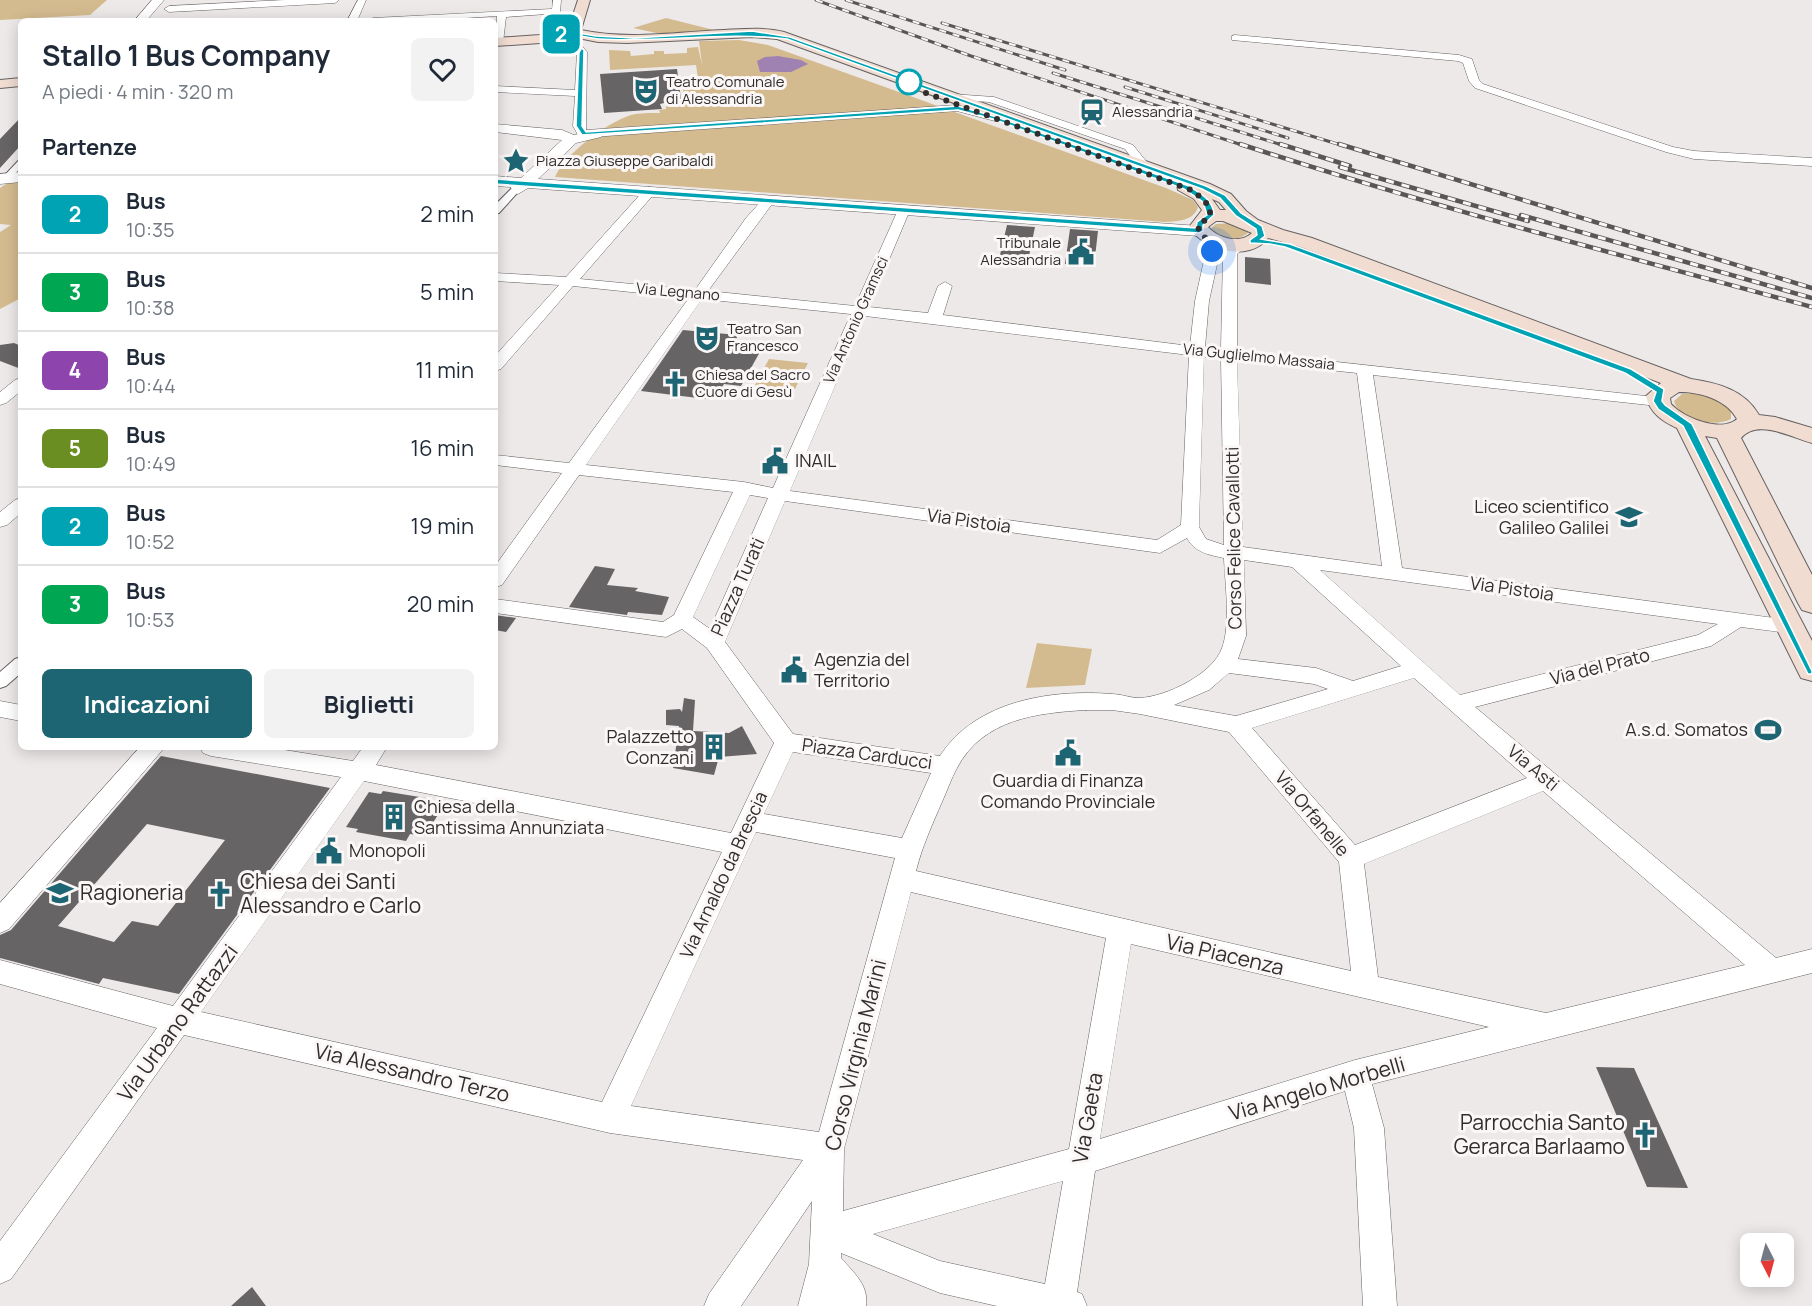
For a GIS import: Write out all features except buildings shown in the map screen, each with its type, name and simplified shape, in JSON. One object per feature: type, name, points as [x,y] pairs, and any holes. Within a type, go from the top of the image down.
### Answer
[{"type":"main road","points":[[555,39],[576,28],[584,0]]},
{"type":"main road","points":[[583,41],[584,0]]},
{"type":"main road","points":[[583,41],[752,33],[777,35],[1137,160],[1220,195],[1231,203],[1250,233],[1690,386],[1713,390],[1741,420]]},
{"type":"main road","points":[[498,47],[555,39],[583,41],[766,38],[1194,191],[1210,207],[1211,213],[1205,229]]},
{"type":"main road","points":[[0,72],[18,71]]},
{"type":"main road","points":[[0,84],[18,82]]},
{"type":"main road","points":[[1205,229],[1228,216],[1250,233],[1270,242],[1287,246],[1628,371],[1659,396],[1667,413],[1687,424],[1712,430],[1741,420],[1772,423],[1812,435]]},
{"type":"main road","points":[[1205,229],[1223,243],[1250,233]]},
{"type":"main road","points":[[1659,396],[1668,387],[1690,386]]},
{"type":"main road","points":[[1741,420],[1729,438],[1812,603]]},
{"type":"main road","points":[[1687,424],[1812,670]]},
{"type":"street","points":[[143,18],[158,0]]},
{"type":"street","points":[[161,18],[173,4],[249,6],[335,0]]},
{"type":"street","points":[[353,18],[362,0]]},
{"type":"street","points":[[428,18],[557,11],[557,0]]},
{"type":"street","points":[[483,4],[502,14]]},
{"type":"street","points":[[498,36],[502,14]]},
{"type":"street","points":[[1235,38],[1459,58],[1468,61],[1474,81],[1479,86],[1670,150],[1694,154],[1812,162]]},
{"type":"street","points":[[583,41],[579,48],[582,52],[579,93],[579,126],[582,133],[596,134],[957,108],[995,118]]},
{"type":"street","points":[[498,89],[579,93]]},
{"type":"street","points":[[951,97],[990,99],[1088,131],[1131,147],[1137,160],[1108,159]]},
{"type":"street","points":[[544,132],[571,131],[579,126]]},
{"type":"street","points":[[498,128],[563,134],[570,141]]},
{"type":"street","points":[[498,209],[532,183],[570,141],[596,134]]},
{"type":"street","points":[[7,179],[18,166]]},
{"type":"street","points":[[498,182],[1205,229],[1212,251],[1204,281],[1196,351],[1190,527]]},
{"type":"street","points":[[498,363],[650,191]]},
{"type":"street","points":[[498,576],[751,221],[769,200]]},
{"type":"street","name":"Via Antonio Gramsci","points":[[779,495],[904,210]]},
{"type":"street","name":"Corso Felice Cavallotti","points":[[946,766],[954,752],[967,738],[1001,715],[1048,706],[1111,702],[1140,706],[1192,690],[1212,678],[1232,655],[1236,636],[1229,355],[1230,253],[1250,233]]},
{"type":"street","name":"Via Legnano","points":[[498,277],[571,282],[860,310]]},
{"type":"street","points":[[934,318],[945,286]]},
{"type":"street","name":"Via Guglielmo Massaia","points":[[860,310],[1229,355],[1659,396]]},
{"type":"street","points":[[1364,368],[1393,574]]},
{"type":"street","points":[[0,400],[18,385]]},
{"type":"street","name":"Via Pistoia","points":[[498,460],[744,488],[779,495],[1160,547],[1190,527],[1203,546],[1235,553],[1790,626]]},
{"type":"street","name":"Piazza Turati","points":[[744,488],[682,619],[714,643],[779,495]]},
{"type":"street","name":"Via Asti","points":[[1298,561],[1456,704],[1772,971]]},
{"type":"street","points":[[498,606],[666,630],[682,619]]},
{"type":"street","name":"Via del Prato","points":[[1456,704],[1704,640],[1719,633],[1738,619]]},
{"type":"street","points":[[714,643],[786,742]]},
{"type":"street","points":[[1225,665],[1316,676],[1354,690]]},
{"type":"street","points":[[0,682],[18,666]]},
{"type":"street","points":[[1140,706],[1236,725],[1418,669]]},
{"type":"street","points":[[0,710],[18,713]]},
{"type":"street","name":"Via Orfanelle","points":[[1236,725],[1351,858],[1366,987]]},
{"type":"street","name":"Piazza Carducci","points":[[786,742],[946,766],[909,850]]},
{"type":"street","name":"Via Arnaldo da Brescia","points":[[610,1118],[786,742]]},
{"type":"street","points":[[0,921],[151,750]]},
{"type":"street","points":[[229,750],[358,771],[739,845]]},
{"type":"street","name":"Via Urbano Rattazzi","points":[[1,1266],[374,750]]},
{"type":"street","points":[[1351,858],[1547,780]]},
{"type":"street","points":[[749,820],[909,850]]},
{"type":"street","name":"Corso Virginia Marini","points":[[815,1306],[825,1264],[829,1149],[909,850]]},
{"type":"street","name":"Via Piacenza","points":[[902,879],[1120,931],[1550,1027]]},
{"type":"street","name":"Via Gaeta","points":[[1064,1306],[1080,1161],[1120,931]]},
{"type":"street","name":"Via Angelo Morbelli","points":[[826,1231],[1080,1161],[1355,1074],[1812,961]]},
{"type":"street","name":"Via Alessandro Terzo","points":[[0,972],[180,1021],[610,1118],[829,1149]]},
{"type":"street","points":[[1355,1074],[1369,1128],[1380,1306]]},
{"type":"street","points":[[721,1306],[829,1149]]},
{"type":"street","points":[[826,1231],[940,1277],[1064,1306]]},
{"type":"street","points":[[825,1264],[851,1294],[849,1306]]},
{"type":"shaded area","points":[[0,0],[107,0],[90,15],[0,20]]},
{"type":"shaded area","points":[[666,18],[714,30],[661,34],[633,28]]},
{"type":"shaded area","points":[[739,40],[768,45],[1166,188],[1193,200],[1198,207],[1189,218],[1165,222],[555,177],[560,168],[587,140],[621,119],[641,113],[660,113],[659,110],[666,109],[666,102],[684,100],[683,88],[675,86],[682,86],[682,80],[698,78],[696,65],[610,70],[609,50],[630,51],[631,56],[654,54],[654,51],[664,51],[664,54],[687,53],[687,48],[698,47],[702,65],[699,41]]},
{"type":"shaded area","points":[[778,56],[801,60],[808,64],[791,72],[760,72],[757,61],[765,57]]},
{"type":"shaded area","points":[[18,181],[18,300],[0,309],[0,232],[11,225],[0,224],[0,188],[9,182]]},
{"type":"shaded area","points":[[1232,223],[1248,233],[1239,238],[1230,238],[1212,231],[1212,227],[1216,224]]},
{"type":"shaded area","points":[[769,359],[808,363],[795,389],[755,385]]},
{"type":"shaded area","points":[[1682,394],[1702,395],[1715,399],[1731,410],[1731,419],[1716,423],[1707,422],[1682,413],[1674,401]]},
{"type":"shaded area","points":[[1037,643],[1092,649],[1085,685],[1026,688]]},
{"type":"railway","points":[[816,0],[971,56],[1245,146]]},
{"type":"railway","points":[[846,0],[1065,70]]},
{"type":"railway","points":[[942,23],[1344,146]]},
{"type":"railway","points":[[1053,73],[1285,146]]},
{"type":"railway","points":[[1125,87],[1288,138]]},
{"type":"railway","points":[[1240,144],[1454,209],[1812,307]]},
{"type":"railway","points":[[1280,144],[1350,166]]},
{"type":"railway","points":[[1339,144],[1812,288]]},
{"type":"railway","points":[[1340,167],[1528,221]]},
{"type":"railway","points":[[1521,215],[1812,298]]},
{"type":"bus line","name":"2","points":[[498,182],[1199,231],[1200,224],[1208,219],[1211,213],[1206,200],[1186,187],[995,118],[958,108],[584,134],[579,126],[582,50],[577,47],[559,47],[548,42],[554,36],[573,33],[596,38],[634,39],[752,33],[788,38],[1204,188],[1223,196],[1239,215],[1260,228],[1261,236],[1253,242],[1270,242],[1287,246],[1628,371],[1661,391],[1658,401],[1661,407],[1676,419],[1687,424],[1812,671]]},
{"type":"place","name":"Teatro Comunale di Alessandria","points":[[646,91]]},
{"type":"place","name":"Alessandria","points":[[1092,112]]},
{"type":"place","name":"Piazza Giuseppe Garibaldi","points":[[516,161]]},
{"type":"place","name":"Tribunale Alessandria","points":[[1081,252]]},
{"type":"place","name":"Teatro San Francesco","points":[[707,338]]},
{"type":"place","name":"Chiesa del Sacro Cuore di Gesù","points":[[675,384]]},
{"type":"place","name":"INAIL","points":[[775,461]]},
{"type":"place","name":"Liceo scientifico Galileo Galilei","points":[[1629,517]]},
{"type":"place","name":"Agenzia del Territorio","points":[[794,670]]},
{"type":"place","name":"A.s.d. Somatos","points":[[1768,730]]},
{"type":"place","name":"Palazzetto Conzani","points":[[714,747]]},
{"type":"place","name":"Guardia di Finanza Comando Provinciale","points":[[1068,753]]},
{"type":"place","name":"Chiesa della Santissima Annunziata","points":[[394,817]]},
{"type":"place","name":"Monopoli","points":[[329,851]]},
{"type":"place","name":"Ragioneria","points":[[60,893]]},
{"type":"place","name":"Chiesa dei Santi Alessandro e Carlo","points":[[220,894]]},
{"type":"place","name":"Parrocchia Santo Gerarca Barlaamo","points":[[1645,1135]]},
{"type":"route","points":[[909,82],[912,88],[1194,191],[1203,197],[1210,207],[1211,213],[1208,219],[1201,222],[1198,227],[1199,231],[1209,239],[1212,251]]}]
